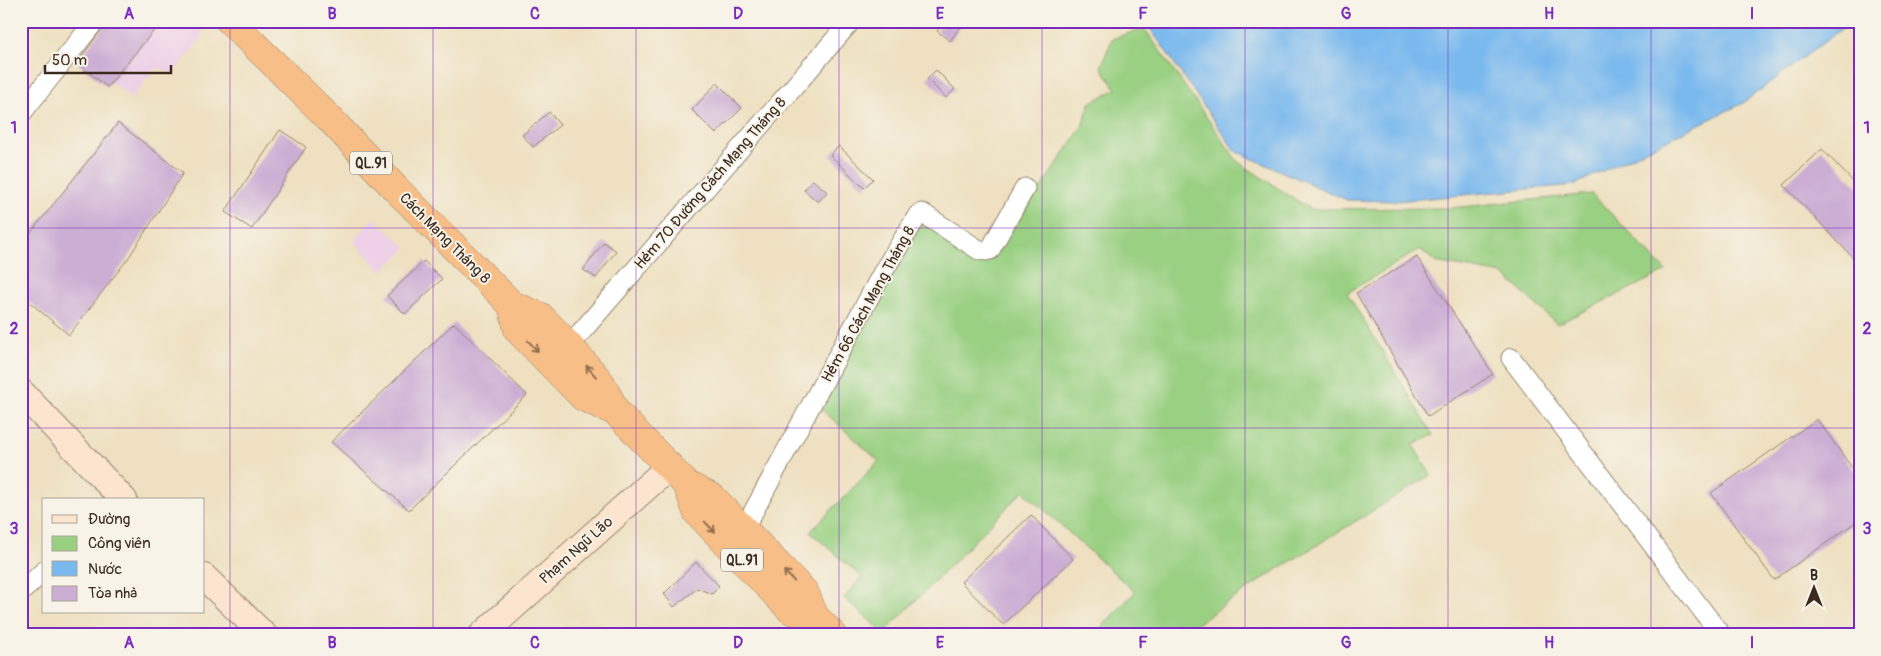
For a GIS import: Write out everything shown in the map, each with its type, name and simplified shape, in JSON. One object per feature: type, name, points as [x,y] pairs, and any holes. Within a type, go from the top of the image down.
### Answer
[{"type":"highway","name":"Cách Mạng Tháng 8","points":[[230,21],[330,119],[395,188],[512,305],[540,316],[601,383],[616,412],[678,476],[713,498],[805,593],[824,626]]},
{"type":"highway","name":"Cách Mạng Tháng 8","points":[[512,305],[518,330],[582,397],[616,412]]},
{"type":"highway","name":"Cách Mạng Tháng 8","points":[[678,476],[697,512],[736,554],[791,610],[824,626]]},
{"type":"street","points":[[21,114],[95,21]]},
{"type":"street","name":"Hẻm 70 Đường Cách Mạng Tháng 8","points":[[569,346],[851,21]]},
{"type":"street","name":"Hẻm 66 Cách Mạng Tháng 8","points":[[744,530],[884,270],[918,214],[922,212],[979,250],[985,252],[990,250],[1025,188]]},
{"type":"street","points":[[1511,358],[1721,635]]},
{"type":"street","points":[[21,392],[120,498]]},
{"type":"street","name":"Phạm Ngũ Lão","points":[[482,635],[678,476]]},
{"type":"street","points":[[21,592],[42,573]]},
{"type":"street","points":[[205,578],[264,635]]},
{"type":"shaded area","points":[[161,21],[191,21],[201,29],[202,38],[173,74],[157,67],[131,98],[112,82]]},
{"type":"shaded area","points":[[373,218],[407,248],[381,271],[354,241]]},
{"type":"green space","points":[[1144,28],[1238,162],[1310,209],[1450,208],[1592,194],[1666,271],[1557,324],[1503,274],[1435,262],[1420,249],[1347,293],[1433,435],[1413,445],[1431,475],[1270,574],[1180,635],[1094,635],[1135,592],[1023,491],[884,633],[844,598],[862,577],[810,532],[879,461],[819,407],[922,222],[992,260],[1082,127],[1090,103],[1116,89],[1101,67],[1112,39]]},
{"type":"water","points":[[1145,21],[1852,21],[1743,103],[1574,185],[1396,201],[1347,200],[1235,151]]},
{"type":"building","points":[[108,21],[162,21],[107,87],[77,63]]},
{"type":"building","points":[[945,21],[965,21],[950,41],[937,31]]},
{"type":"building","points":[[936,70],[955,89],[946,98],[927,79]]},
{"type":"building","points":[[717,83],[742,108],[716,134],[692,110]]},
{"type":"building","points":[[549,112],[560,125],[533,147],[522,135]]},
{"type":"building","points":[[118,123],[183,173],[129,257],[69,335],[21,295],[21,245]]},
{"type":"building","points":[[280,130],[306,147],[252,229],[225,212]]},
{"type":"building","points":[[839,146],[873,179],[864,188],[830,155]]},
{"type":"building","points":[[1822,149],[1860,189],[1860,265],[1784,185]]},
{"type":"building","points":[[813,180],[827,192],[818,202],[804,190]]},
{"type":"building","points":[[604,242],[616,251],[596,278],[583,270]]},
{"type":"building","points":[[1417,257],[1493,374],[1428,416],[1356,293]]},
{"type":"building","points":[[424,261],[442,279],[405,314],[387,296]]},
{"type":"building","points":[[454,323],[527,395],[409,510],[331,442]]},
{"type":"building","points":[[1817,419],[1860,479],[1860,519],[1774,580],[1711,493]]},
{"type":"building","points":[[1031,515],[1073,559],[1003,625],[961,582]]},
{"type":"building","points":[[696,562],[719,586],[712,594],[697,588],[674,607],[664,594]]}]
